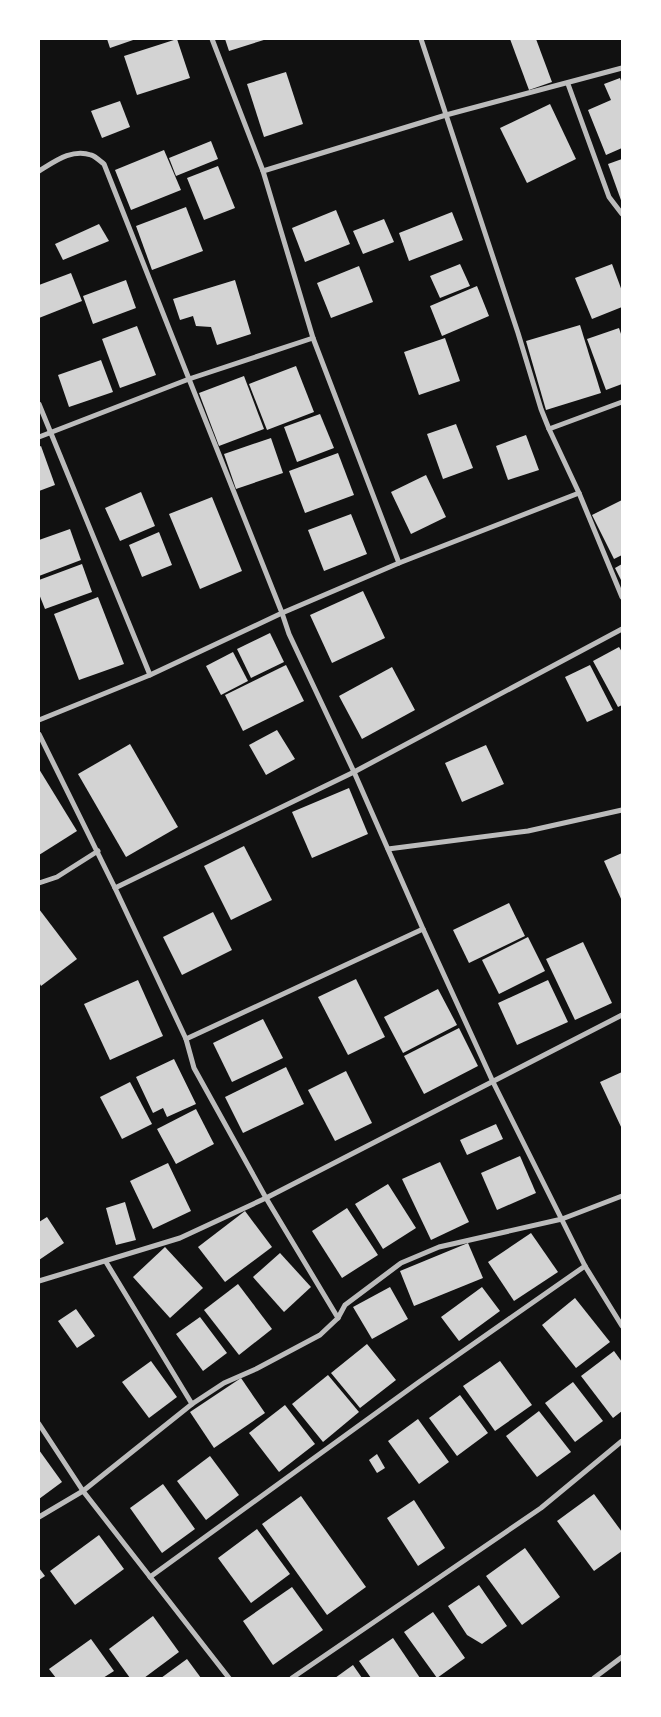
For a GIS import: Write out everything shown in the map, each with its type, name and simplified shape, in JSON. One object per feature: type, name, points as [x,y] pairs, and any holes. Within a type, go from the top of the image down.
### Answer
[{"type":"street","points":[[212,39],[262,171],[313,338],[398,563]]},
{"type":"street","points":[[421,39],[548,430],[579,493],[622,597]]},
{"type":"street","points":[[262,171],[446,114],[568,84],[622,68]]},
{"type":"street","points":[[568,84],[609,197],[622,214]]},
{"type":"street","points":[[39,170],[67,155],[80,153],[92,155],[104,164],[289,634],[354,772],[423,929],[494,1082],[585,1266],[622,1326]]},
{"type":"street","points":[[39,437],[189,379],[313,338]]},
{"type":"street","points":[[548,430],[622,402]]},
{"type":"street","points":[[39,404],[150,675]]},
{"type":"street","points":[[39,720],[150,675],[282,613],[398,563],[579,493]]},
{"type":"street","points":[[115,888],[354,772],[622,629]]},
{"type":"street","points":[[39,734],[98,850],[186,1039],[194,1068],[266,1198],[338,1318]]},
{"type":"street","points":[[388,849],[528,831],[622,810]]},
{"type":"street","points":[[39,882],[57,877],[98,850]]},
{"type":"street","points":[[186,1039],[423,929]]},
{"type":"street","points":[[39,1281],[180,1238],[266,1198],[622,1015]]},
{"type":"street","points":[[39,1517],[83,1491],[192,1404],[224,1383],[256,1370],[320,1334],[338,1318],[345,1305],[401,1263],[439,1247],[562,1218],[622,1196]]},
{"type":"street","points":[[106,1262],[192,1404]]},
{"type":"street","points":[[150,1577],[419,1382],[585,1266]]},
{"type":"street","points":[[39,1424],[83,1491],[229,1678]]},
{"type":"street","points":[[292,1678],[541,1508],[622,1441]]},
{"type":"street","points":[[594,1678],[622,1657]]},
{"type":"building","points":[[107,39],[136,39],[110,48]]},
{"type":"building","points":[[177,39],[190,78],[137,95],[124,56]]},
{"type":"building","points":[[225,39],[267,39],[229,51]]},
{"type":"building","points":[[510,39],[536,39],[552,82],[529,90]]},
{"type":"building","points":[[286,72],[303,124],[264,137],[247,84]]},
{"type":"building","points":[[620,78],[622,84],[622,148],[606,155],[588,110],[611,100],[604,84]]},
{"type":"building","points":[[120,101],[130,127],[102,138],[91,111]]},
{"type":"building","points":[[550,104],[576,159],[527,183],[500,128]]},
{"type":"building","points":[[211,141],[218,159],[176,176],[169,158]]},
{"type":"building","points":[[164,150],[181,190],[131,210],[115,170]]},
{"type":"building","points":[[622,159],[622,203],[608,164]]},
{"type":"building","points":[[218,166],[235,208],[204,220],[187,178]]},
{"type":"building","points":[[186,207],[203,251],[152,270],[136,226]]},
{"type":"building","points":[[336,210],[350,244],[305,262],[292,228]]},
{"type":"building","points":[[452,212],[463,240],[409,261],[399,233]]},
{"type":"building","points":[[384,219],[394,242],[363,254],[353,231]]},
{"type":"building","points":[[99,224],[109,241],[63,260],[55,244]]},
{"type":"building","points":[[460,264],[470,286],[440,298],[430,276]]},
{"type":"building","points":[[612,264],[622,291],[622,307],[592,319],[575,278]]},
{"type":"building","points":[[359,266],[373,302],[331,318],[317,283]]},
{"type":"building","points":[[71,273],[82,301],[39,318],[39,285]]},
{"type":"building","points":[[126,280],[136,308],[93,324],[83,296]]},
{"type":"building","points":[[235,280],[251,334],[217,345],[211,327],[196,326],[193,316],[180,320],[173,299]]},
{"type":"building","points":[[477,286],[489,316],[442,336],[430,306]]},
{"type":"building","points":[[580,325],[601,393],[546,410],[526,341]]},
{"type":"building","points":[[137,326],[156,375],[120,388],[102,339]]},
{"type":"building","points":[[619,328],[622,337],[622,384],[606,390],[587,339]]},
{"type":"building","points":[[445,338],[460,381],[419,395],[404,352]]},
{"type":"building","points":[[101,360],[113,392],[69,407],[58,375]]},
{"type":"building","points":[[296,366],[314,412],[267,430],[249,384]]},
{"type":"building","points":[[244,376],[264,429],[219,446],[199,393]]},
{"type":"building","points":[[320,414],[334,448],[297,462],[284,427]]},
{"type":"building","points":[[456,424],[473,468],[443,479],[427,434]]},
{"type":"building","points":[[526,435],[539,470],[508,480],[496,446]]},
{"type":"building","points":[[271,438],[283,473],[236,489],[224,454]]},
{"type":"building","points":[[41,446],[55,485],[39,491],[39,447]]},
{"type":"building","points":[[338,453],[354,495],[305,513],[289,471]]},
{"type":"building","points":[[426,475],[446,517],[411,534],[391,492]]},
{"type":"building","points":[[141,492],[155,526],[120,541],[105,508]]},
{"type":"building","points":[[212,497],[242,571],[200,589],[169,514]]},
{"type":"building","points":[[622,500],[622,555],[614,559],[592,515]]},
{"type":"building","points":[[351,514],[367,554],[324,571],[308,530]]},
{"type":"building","points":[[70,529],[81,560],[39,576],[39,540]]},
{"type":"building","points":[[159,532],[172,565],[142,577],[129,545]]},
{"type":"building","points":[[82,564],[92,592],[45,609],[39,594],[39,580]]},
{"type":"building","points":[[622,564],[622,582],[615,568]]},
{"type":"building","points":[[363,591],[385,638],[332,663],[310,615]]},
{"type":"building","points":[[98,597],[124,664],[79,680],[54,614]]},
{"type":"building","points":[[270,633],[284,662],[251,678],[237,649]]},
{"type":"building","points":[[619,647],[622,652],[622,705],[618,707],[593,661]]},
{"type":"building","points":[[233,652],[248,681],[221,695],[206,666]]},
{"type":"building","points":[[286,665],[304,701],[243,731],[225,695]]},
{"type":"building","points":[[590,665],[613,710],[587,722],[565,677]]},
{"type":"building","points":[[392,667],[415,710],[362,739],[339,696]]},
{"type":"building","points":[[277,730],[295,759],[266,775],[249,745]]},
{"type":"building","points":[[130,744],[178,827],[126,857],[78,774]]},
{"type":"building","points":[[486,745],[504,784],[462,802],[445,763]]},
{"type":"building","points":[[39,769],[77,831],[39,855]]},
{"type":"building","points":[[349,788],[368,834],[312,858],[292,812]]},
{"type":"building","points":[[244,846],[272,900],[231,920],[204,866]]},
{"type":"building","points":[[622,853],[622,901],[604,861]]},
{"type":"building","points":[[509,903],[525,936],[469,963],[453,930]]},
{"type":"building","points":[[39,909],[77,959],[41,986],[39,982]]},
{"type":"building","points":[[213,912],[232,950],[182,975],[163,937]]},
{"type":"building","points":[[528,937],[545,971],[499,994],[482,960]]},
{"type":"building","points":[[583,942],[612,1003],[575,1020],[546,959]]},
{"type":"building","points":[[356,979],[385,1037],[348,1055],[318,997]]},
{"type":"building","points":[[138,980],[163,1036],[110,1060],[84,1004]]},
{"type":"building","points":[[548,980],[568,1022],[517,1045],[498,1003]]},
{"type":"building","points":[[438,989],[457,1025],[403,1053],[384,1017]]},
{"type":"building","points":[[263,1019],[283,1058],[232,1082],[213,1043]]},
{"type":"building","points":[[459,1028],[478,1066],[424,1094],[404,1056]]},
{"type":"building","points":[[174,1059],[196,1104],[167,1117],[163,1108],[153,1113],[136,1077]]},
{"type":"building","points":[[286,1067],[304,1104],[243,1133],[225,1097]]},
{"type":"building","points":[[346,1071],[372,1123],[335,1141],[308,1090]]},
{"type":"building","points":[[622,1072],[622,1129],[600,1082]]},
{"type":"building","points":[[130,1082],[152,1124],[122,1139],[100,1097]]},
{"type":"building","points":[[196,1109],[214,1144],[176,1164],[157,1129]]},
{"type":"building","points":[[496,1124],[503,1139],[467,1155],[460,1140]]},
{"type":"building","points":[[520,1156],[536,1193],[497,1210],[481,1173]]},
{"type":"building","points":[[440,1162],[469,1222],[431,1240],[402,1179]]},
{"type":"building","points":[[168,1163],[191,1211],[153,1229],[130,1181]]},
{"type":"building","points":[[388,1184],[416,1228],[383,1249],[355,1204]]},
{"type":"building","points":[[125,1202],[136,1240],[116,1245],[106,1208]]},
{"type":"building","points":[[347,1208],[378,1255],[342,1278],[312,1231]]},
{"type":"building","points":[[245,1211],[272,1247],[225,1282],[198,1247]]},
{"type":"building","points":[[47,1217],[64,1243],[39,1260],[39,1222]]},
{"type":"building","points":[[531,1233],[558,1272],[514,1301],[488,1262]]},
{"type":"building","points":[[468,1243],[483,1278],[414,1306],[400,1271]]},
{"type":"building","points":[[165,1247],[203,1288],[170,1318],[133,1277]]},
{"type":"building","points":[[280,1253],[311,1287],[284,1312],[253,1277]]},
{"type":"building","points":[[238,1284],[272,1329],[239,1355],[204,1310]]},
{"type":"building","points":[[390,1287],[408,1319],[372,1339],[353,1307]]},
{"type":"building","points":[[482,1287],[500,1311],[459,1341],[441,1317]]},
{"type":"building","points":[[575,1298],[610,1342],[576,1368],[542,1325]]},
{"type":"building","points":[[76,1309],[95,1336],[77,1348],[58,1321]]},
{"type":"building","points":[[200,1317],[227,1353],[203,1371],[176,1334]]},
{"type":"building","points":[[367,1344],[396,1380],[360,1408],[331,1373]]},
{"type":"building","points":[[614,1351],[622,1362],[622,1411],[613,1418],[581,1376]]},
{"type":"building","points":[[151,1361],[177,1397],[149,1418],[122,1382]]},
{"type":"building","points":[[500,1361],[532,1405],[495,1431],[463,1386]]},
{"type":"building","points":[[328,1375],[359,1412],[323,1442],[292,1404]]},
{"type":"building","points":[[241,1378],[265,1413],[214,1448],[190,1412]]},
{"type":"building","points":[[573,1382],[603,1421],[575,1442],[545,1403]]},
{"type":"building","points":[[460,1395],[488,1433],[457,1456],[429,1418]]},
{"type":"building","points":[[285,1405],[315,1444],[279,1472],[249,1433]]},
{"type":"building","points":[[539,1411],[571,1452],[537,1477],[506,1436]]},
{"type":"building","points":[[418,1419],[449,1462],[419,1484],[388,1441]]},
{"type":"building","points":[[39,1450],[62,1482],[39,1499]]},
{"type":"building","points":[[377,1454],[385,1468],[377,1473],[369,1460]]},
{"type":"building","points":[[210,1456],[239,1495],[206,1520],[177,1481]]},
{"type":"building","points":[[163,1484],[195,1529],[162,1553],[130,1508]]},
{"type":"building","points":[[594,1494],[622,1532],[622,1551],[594,1571],[557,1521]]},
{"type":"building","points":[[301,1496],[366,1587],[327,1615],[262,1524]]},
{"type":"building","points":[[414,1500],[445,1548],[418,1566],[387,1518]]},
{"type":"building","points":[[257,1529],[290,1574],[251,1603],[218,1558]]},
{"type":"building","points":[[99,1535],[124,1569],[75,1605],[50,1571]]},
{"type":"building","points":[[525,1548],[560,1597],[522,1625],[486,1576]]},
{"type":"building","points":[[39,1568],[45,1576],[39,1580]]},
{"type":"building","points":[[479,1585],[507,1626],[482,1644],[467,1635],[448,1606]]},
{"type":"building","points":[[292,1587],[323,1630],[273,1665],[243,1621]]},
{"type":"building","points":[[433,1612],[465,1658],[437,1678],[404,1632]]},
{"type":"building","points":[[153,1616],[179,1652],[144,1678],[130,1678],[109,1649]]},
{"type":"building","points":[[393,1638],[420,1678],[371,1678],[359,1661]]},
{"type":"building","points":[[91,1639],[114,1671],[103,1678],[56,1678],[49,1669]]},
{"type":"building","points":[[187,1659],[201,1678],[161,1678]]},
{"type":"building","points":[[353,1665],[362,1678],[335,1678]]}]
